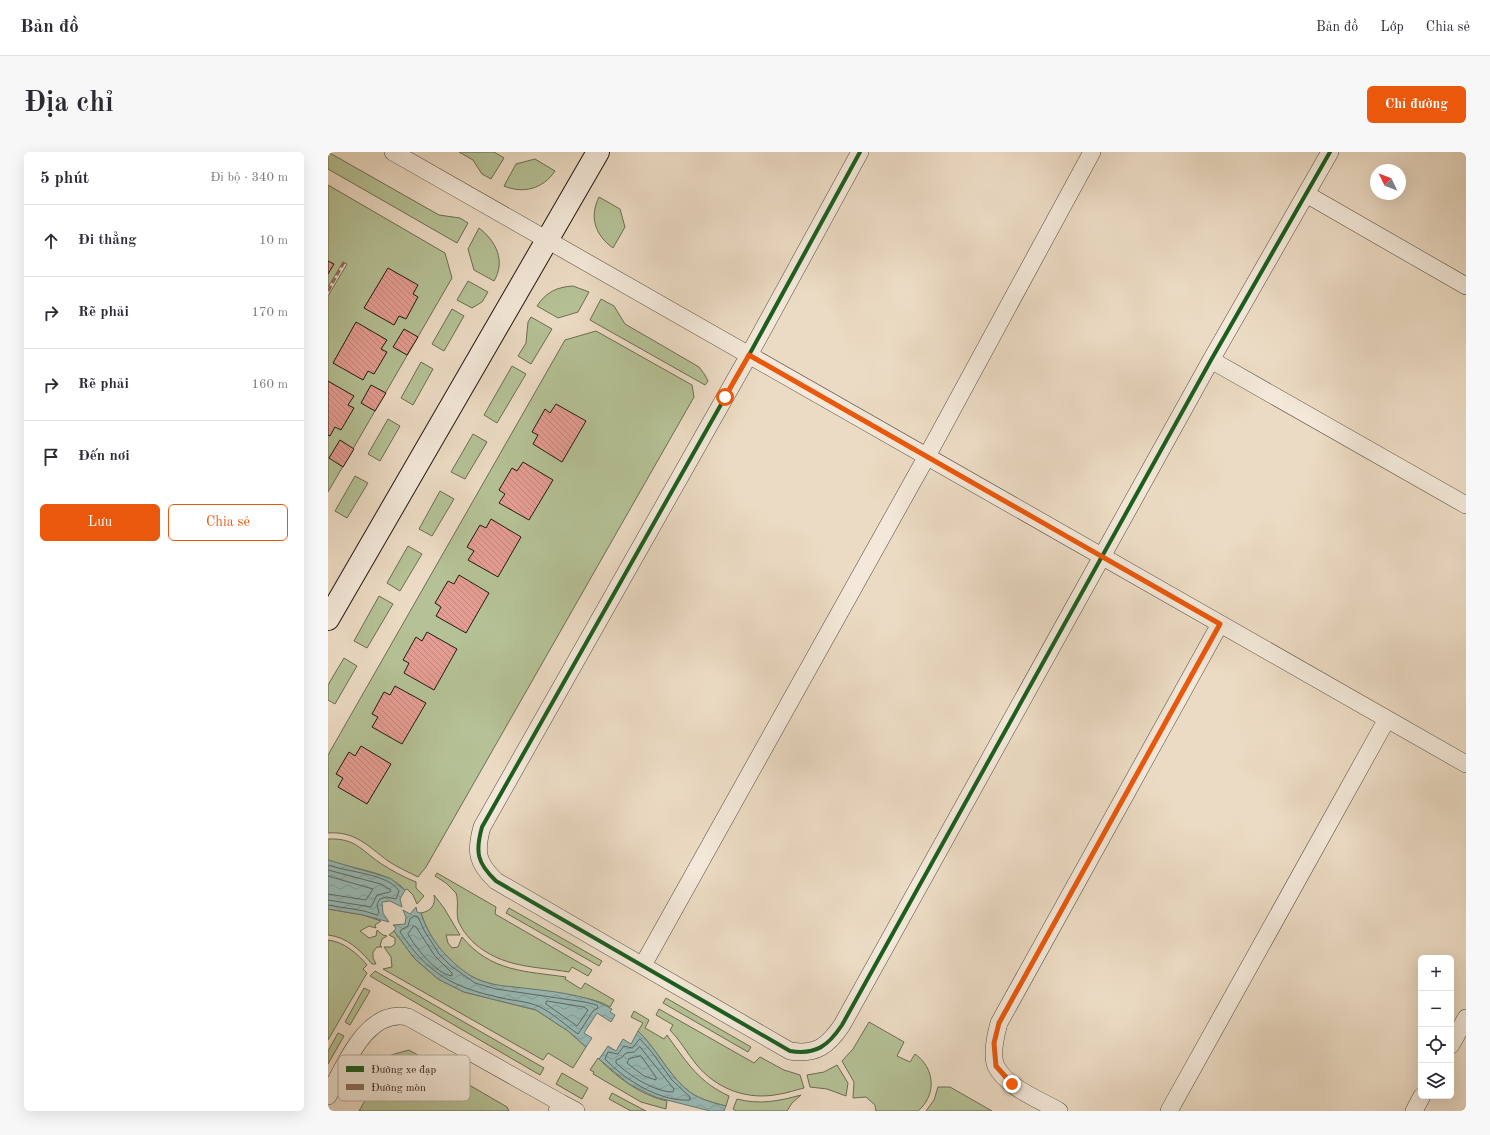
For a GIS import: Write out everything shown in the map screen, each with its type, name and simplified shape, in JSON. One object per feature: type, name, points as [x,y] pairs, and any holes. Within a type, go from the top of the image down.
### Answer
[{"type":"street","points":[[393,152],[1466,764]]},
{"type":"street","points":[[328,619],[546,239],[598,152]]},
{"type":"street","points":[[860,152],[749,355],[486,820],[478,840],[478,856],[484,870],[496,881],[790,1051],[803,1053],[818,1050],[832,1039],[846,1018],[1211,360],[1330,152]]},
{"type":"street","points":[[643,965],[927,456],[1092,152]]},
{"type":"street","points":[[1306,194],[1466,286]]},
{"type":"street","points":[[1211,360],[1466,506]]},
{"type":"street","points":[[1059,1111],[1012,1084],[996,1066],[994,1043],[999,1023],[1220,624]]},
{"type":"street","points":[[1169,1111],[1387,719]]},
{"type":"street","points":[[352,1055],[364,1034],[376,1022],[400,1015],[408,1017],[565,1108]]},
{"type":"street","points":[[1454,1040],[1466,1018]]},
{"type":"street","points":[[328,1096],[338,1079]]},
{"type":"street","points":[[1414,1111],[1420,1099]]},
{"type":"green space","points":[[328,152],[439,215],[460,218],[468,223],[457,243],[328,169]]},
{"type":"green space","points":[[459,152],[494,152],[504,158],[491,179],[482,174],[473,160]]},
{"type":"green space","points":[[535,159],[555,171],[545,182],[539,186],[525,190],[518,190],[504,186],[516,164]]},
{"type":"green space","points":[[328,185],[445,253],[452,278],[328,492],[328,296],[347,264],[343,262],[328,287]]},
{"type":"green space","points":[[599,197],[620,209],[625,227],[613,248],[598,231],[594,218],[594,212]]},
{"type":"green space","points":[[479,228],[494,245],[499,259],[499,266],[494,281],[474,270],[468,249]]},
{"type":"green space","points":[[468,281],[488,292],[482,302],[472,308],[457,300]]},
{"type":"green space","points":[[573,286],[589,292],[578,312],[558,318],[537,306],[544,297],[552,291]]},
{"type":"green space","points":[[601,299],[614,306],[625,324],[699,367],[708,381],[705,385],[590,320]]},
{"type":"green space","points":[[452,309],[464,316],[444,351],[432,344]]},
{"type":"green space","points":[[531,317],[552,329],[531,364],[518,356],[526,343],[528,322]]},
{"type":"green space","points":[[596,331],[692,385],[694,397],[426,867],[418,877],[391,863],[354,837],[346,834],[328,833],[328,755],[565,340]]},
{"type":"green space","points":[[421,362],[433,369],[413,405],[401,398]]},
{"type":"green space","points":[[512,366],[526,374],[497,423],[484,415]]},
{"type":"green space","points":[[388,419],[400,426],[380,461],[368,454]]},
{"type":"green space","points":[[473,434],[487,442],[465,479],[451,472]]},
{"type":"green space","points":[[355,476],[368,483],[347,518],[335,511]]},
{"type":"green space","points":[[440,491],[454,499],[432,536],[419,529]]},
{"type":"green space","points":[[408,546],[422,554],[400,591],[387,583]]},
{"type":"green space","points":[[379,596],[393,604],[367,648],[354,641]]},
{"type":"green space","points":[[344,658],[357,666],[335,704],[328,700],[328,685]]},
{"type":"green space","points":[[328,839],[345,840],[357,845],[384,866],[416,882],[416,888],[424,896],[417,904],[413,895],[407,889],[405,890],[388,878],[369,871],[328,860]]},
{"type":"green space","points":[[437,873],[496,907],[495,914],[592,970],[588,976],[572,967],[569,972],[519,965],[507,962],[485,951],[474,943],[463,930],[458,920],[456,893],[446,883],[435,876]]},
{"type":"green space","points":[[434,895],[444,908],[460,935],[446,935],[448,943],[452,948],[458,947],[462,937],[473,949],[485,957],[510,968],[566,977],[565,979],[581,989],[585,983],[614,1000],[610,1007],[594,1000],[491,984],[471,976],[444,954],[425,924],[421,913],[428,911],[432,907]]},
{"type":"green space","points":[[509,908],[602,961],[599,966],[506,913]]},
{"type":"green space","points":[[328,909],[363,915],[381,921],[375,925],[376,928],[369,926],[360,931],[369,938],[376,936],[377,930],[383,935],[387,936],[382,939],[380,946],[382,947],[377,947],[373,952],[373,958],[376,964],[372,964],[358,949],[347,941],[328,935]]},
{"type":"green space","points":[[394,931],[414,958],[438,979],[464,992],[536,1010],[568,1031],[586,1047],[573,1068],[548,1053],[543,1060],[383,969],[392,967],[391,957],[384,947],[391,947],[395,944],[395,938],[389,935]]},
{"type":"green space","points":[[328,940],[345,946],[359,956],[367,965],[363,969],[367,973],[328,1040]]},
{"type":"green space","points":[[375,971],[544,1068],[540,1075],[370,976]]},
{"type":"green space","points":[[364,988],[370,991],[350,1025],[345,1022]]},
{"type":"green space","points":[[666,998],[751,1047],[748,1052],[663,1003]]},
{"type":"green space","points":[[659,1009],[754,1063],[760,1057],[784,1070],[800,1075],[804,1088],[783,1094],[756,1096],[734,1091],[723,1086],[704,1073],[696,1064],[670,1030],[673,1025],[656,1015]]},
{"type":"green space","points":[[634,1011],[649,1020],[645,1028],[664,1039],[667,1035],[695,1072],[710,1085],[729,1096],[726,1106],[699,1098],[683,1087],[652,1046],[638,1031],[643,1023],[631,1017]]},
{"type":"green space","points":[[869,1022],[904,1042],[897,1056],[910,1062],[915,1054],[927,1067],[930,1074],[931,1090],[924,1105],[918,1111],[876,1111],[875,1105],[866,1097],[853,1098],[854,1082],[842,1061],[853,1049]]},
{"type":"green space","points":[[338,1033],[344,1036],[328,1064],[328,1051]]},
{"type":"green space","points":[[409,1050],[418,1055],[391,1055]]},
{"type":"green space","points":[[598,1058],[613,1072],[638,1090],[667,1101],[666,1109],[641,1102],[593,1074],[594,1072],[590,1070]]},
{"type":"green space","points":[[837,1065],[848,1083],[846,1096],[827,1089],[810,1087],[807,1075],[824,1072]]},
{"type":"green space","points":[[562,1073],[588,1088],[582,1099],[556,1084]]},
{"type":"green space","points":[[470,1085],[507,1107],[509,1111],[359,1111],[365,1101],[470,1101]]},
{"type":"green space","points":[[938,1087],[950,1087],[992,1111],[926,1111],[934,1100]]},
{"type":"green space","points":[[612,1093],[646,1111],[631,1111],[609,1099]]},
{"type":"green space","points":[[801,1095],[792,1103],[787,1111],[736,1111],[733,1109],[737,1099],[754,1102],[769,1102]]},
{"type":"water","points":[[328,860],[390,878],[405,890],[400,899],[402,907],[390,901],[382,902],[383,913],[389,922],[363,915],[328,909]]},
{"type":"water","points":[[416,907],[417,912],[421,913],[432,938],[445,954],[457,966],[473,977],[482,981],[503,986],[552,992],[590,999],[612,1009],[610,1012],[615,1015],[611,1022],[597,1013],[584,1033],[592,1038],[586,1047],[568,1031],[536,1010],[464,992],[438,979],[414,958],[394,931],[396,928],[393,925],[405,924],[406,917],[403,910],[410,914]]},
{"type":"water","points":[[638,1031],[652,1046],[683,1087],[699,1098],[726,1106],[724,1111],[710,1111],[655,1097],[629,1084],[599,1059],[608,1046],[616,1051],[623,1039],[631,1044]]},
{"type":"building","points":[[328,261],[334,264],[328,274]]},
{"type":"building","points":[[388,268],[418,285],[413,294],[418,297],[406,319],[399,316],[394,325],[364,308]]},
{"type":"building","points":[[356,322],[387,340],[381,349],[387,352],[374,374],[368,371],[363,380],[333,363]]},
{"type":"building","points":[[404,329],[418,337],[407,355],[393,347]]},
{"type":"building","points":[[328,381],[354,396],[348,405],[354,408],[341,430],[335,427],[330,436],[328,435]]},
{"type":"building","points":[[371,385],[386,393],[375,411],[361,403]]},
{"type":"building","points":[[556,404],[586,421],[562,462],[533,444],[538,435],[532,432],[545,409],[550,413]]},
{"type":"building","points":[[340,440],[354,449],[343,467],[329,458]]},
{"type":"building","points":[[523,462],[553,480],[529,520],[499,503],[505,494],[499,490],[512,468],[517,471]]},
{"type":"building","points":[[491,519],[521,537],[498,577],[468,560],[474,551],[467,547],[480,525],[486,528]]},
{"type":"building","points":[[459,575],[489,593],[466,633],[436,616],[441,607],[435,603],[448,581],[454,584]]},
{"type":"building","points":[[427,632],[457,649],[434,690],[404,673],[409,663],[403,660],[416,637],[422,641]]},
{"type":"building","points":[[395,686],[426,703],[402,744],[372,727],[378,717],[372,714],[384,692],[390,695]]},
{"type":"building","points":[[361,746],[391,764],[367,804],[338,787],[343,778],[336,774],[349,752],[355,756]]},
{"type":"marked path","points":[[328,291],[344,262]]},
{"type":"cycle path","points":[[860,152],[749,355],[482,827],[478,850],[481,863],[496,881],[790,1051],[799,1052],[814,1050],[826,1044],[842,1025],[1211,360],[1330,152]]},
{"type":"route","points":[[725,397],[749,355],[1220,624],[999,1023],[994,1043],[996,1066],[1012,1084]]}]
